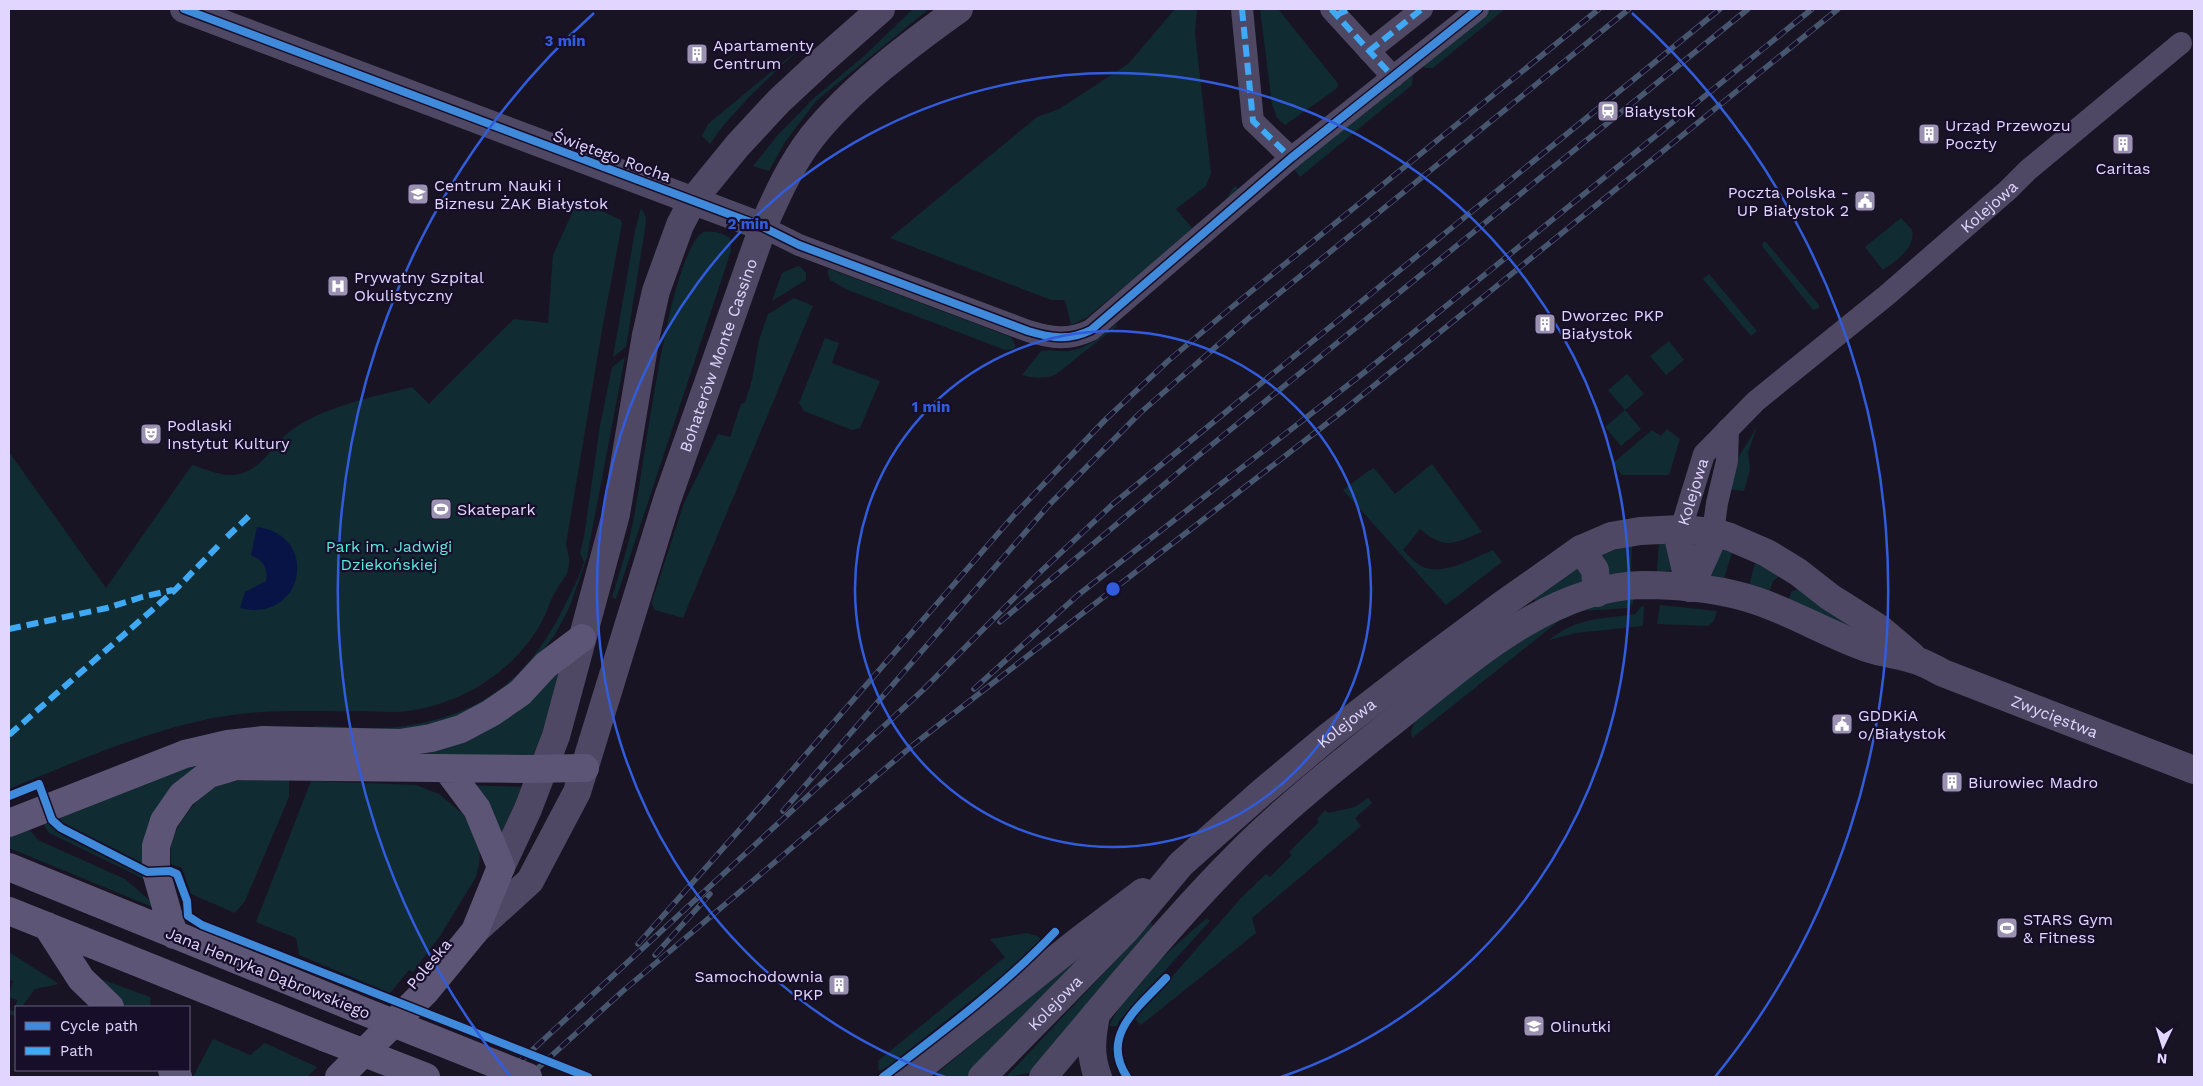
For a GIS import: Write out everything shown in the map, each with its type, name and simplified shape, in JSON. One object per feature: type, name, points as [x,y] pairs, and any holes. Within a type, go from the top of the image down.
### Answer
[{"type":"main road","points":[[9,823],[176,757],[228,744],[263,740],[400,743],[431,738],[461,729],[491,713],[520,693],[546,666],[582,638]]},
{"type":"main road","points":[[181,938],[156,872],[156,846],[164,821],[182,795],[210,774],[236,766],[447,769],[585,768]]},
{"type":"main road","points":[[447,769],[477,809],[501,867]]},
{"type":"main road","name":"Jana Henryka Dąbrowskiego","points":[[9,867],[528,1077]]},
{"type":"main road","name":"Poleska","points":[[339,1077],[426,992],[475,931],[501,867]]},
{"type":"main road","points":[[9,911],[426,1077]]},
{"type":"main road","points":[[47,926],[81,979],[109,1006]]},
{"type":"street","name":"Świętego Rocha","points":[[184,9],[693,200],[763,227],[799,245],[1028,332],[1046,337],[1067,338],[1080,336],[1091,330],[1291,158],[1478,9]]},
{"type":"street","points":[[545,769],[556,736],[616,514],[646,335],[656,291],[680,225],[693,200],[738,145],[779,101],[881,9]]},
{"type":"street","name":"Bohaterów Monte Cassino","points":[[585,768],[667,500],[763,227],[793,164],[813,136],[871,78],[916,40],[959,9]]},
{"type":"street","points":[[1242,9],[1253,121],[1291,158]]},
{"type":"street","points":[[1369,51],[1422,9]]},
{"type":"street","points":[[1339,11],[1369,51],[1393,77]]},
{"type":"street","name":"Kolejowa","points":[[982,1077],[1126,930],[1181,864],[1329,736],[1499,607],[1581,550],[1611,536],[1640,530],[1681,529],[1704,454],[1756,401],[1887,295],[2001,196],[2028,170],[2181,43]]},
{"type":"street","name":"Kolejowa","points":[[1713,532],[1717,503],[1727,461],[1728,429]]},
{"type":"street","points":[[1681,529],[1679,541],[1690,588]]},
{"type":"street","name":"Zwycięstwa","points":[[1681,529],[1713,532],[1746,542],[1768,553],[1798,572],[1830,597],[1879,628],[1917,660]]},
{"type":"street","points":[[1690,588],[1710,544],[1713,532]]},
{"type":"street","points":[[1581,550],[1595,570],[1597,593]]},
{"type":"street","points":[[1775,608],[1781,587],[1798,572]]},
{"type":"street","name":"Kolejowa","points":[[1043,1077],[1204,892],[1252,841],[1300,797],[1431,691],[1501,638],[1534,617],[1567,602],[1597,593],[1642,585],[1690,588]]},
{"type":"street","name":"Zwycięstwa","points":[[1690,588],[1731,594],[1775,608],[1870,649],[1917,660],[1943,673],[2194,770]]},
{"type":"street","name":"Poleska","points":[[475,931],[530,881],[578,792],[585,768]]},
{"type":"street","name":"Poleska","points":[[501,867],[545,769]]},
{"type":"street","points":[[908,1077],[1077,942],[1181,864]]},
{"type":"street","points":[[1096,1014],[1090,1048],[1098,1077]]},
{"type":"green space","points":[[913,9],[929,9],[816,101],[785,142],[769,171],[753,166],[777,136],[814,98],[864,56]]},
{"type":"green space","points":[[1175,9],[1197,9],[1195,33],[1211,173],[1206,186],[1176,209],[1192,228],[1226,200],[1235,185],[1240,192],[1086,318],[1071,325],[1065,300],[1051,300],[890,238],[1037,117],[1059,109],[1128,64]]},
{"type":"green space","points":[[1260,9],[1278,9],[1337,82],[1338,86],[1285,125],[1277,118],[1272,104]]},
{"type":"green space","points":[[1490,9],[1505,9],[1433,68],[1425,68],[1422,64]]},
{"type":"green space","points":[[800,48],[748,98],[722,127],[710,144],[702,136],[708,124]]},
{"type":"green space","points":[[1413,75],[1412,85],[1300,177],[1294,169]]},
{"type":"green space","name":"Park im. Jadwigi Dziekońskiej","points":[[578,200],[621,220],[622,224],[566,544],[569,567],[536,632],[522,650],[507,665],[470,691],[429,707],[396,712],[304,711],[246,713],[208,719],[157,732],[82,759],[9,789],[9,452],[106,588],[192,465],[224,474],[237,475],[257,466],[282,438],[301,424],[315,416],[347,404],[412,387],[429,404],[514,319],[548,323],[553,255]]},
{"type":"green space","points":[[641,208],[646,217],[645,229],[626,347],[613,357],[635,231]]},
{"type":"green space","points":[[1901,218],[1912,230],[1911,243],[1899,258],[1883,270],[1865,247]]},
{"type":"green space","points":[[703,232],[717,232],[730,238],[731,251],[616,599],[612,597],[632,527],[668,320],[690,250]]},
{"type":"green space","points":[[1763,242],[1766,242],[1819,305],[1819,308],[1813,310],[1762,246]]},
{"type":"green space","points":[[798,266],[806,273],[806,280],[772,301],[782,273]]},
{"type":"green space","points":[[830,269],[1011,337],[1016,346],[1013,349],[1005,350],[848,290],[830,280],[827,271]]},
{"type":"green space","points":[[1709,274],[1757,331],[1751,336],[1703,279]]},
{"type":"green space","points":[[794,298],[813,306],[683,618],[655,610],[652,601],[684,503],[718,434],[730,437],[741,404],[745,402],[752,380],[759,340],[768,314]]},
{"type":"green space","points":[[1116,324],[1117,326],[1055,375],[1038,378],[1022,375],[1041,351],[1069,351],[1082,347],[1100,337]]},
{"type":"green space","points":[[825,338],[839,343],[832,363],[880,381],[860,428],[852,430],[804,411],[799,403]]},
{"type":"green space","points":[[1669,341],[1684,360],[1666,375],[1650,356]]},
{"type":"green space","points":[[625,357],[587,557],[570,606],[556,633],[526,674],[481,706],[447,721],[404,730],[311,729],[314,726],[394,727],[433,721],[481,702],[519,672],[536,653],[564,607],[584,562],[580,553],[600,426],[612,367]]},
{"type":"green space","points":[[1627,374],[1644,394],[1625,410],[1608,390]]},
{"type":"green space","points":[[1625,410],[1641,429],[1621,446],[1605,427]]},
{"type":"green space","points":[[1757,427],[1748,452],[1750,470],[1744,491],[1728,489],[1736,461]]},
{"type":"green space","points":[[1667,429],[1680,439],[1669,475],[1622,475],[1612,464],[1652,430],[1661,436]]},
{"type":"green space","points":[[1432,464],[1482,532],[1457,542],[1444,543],[1429,536],[1420,529],[1403,550],[1418,564],[1429,569],[1448,568],[1493,550],[1502,562],[1446,605],[1343,490],[1374,468],[1395,494]]},
{"type":"green space","points":[[1665,541],[1673,570],[1657,572],[1659,542]]},
{"type":"green space","points":[[1632,545],[1631,574],[1610,577],[1599,555]]},
{"type":"green space","points":[[1718,547],[1733,550],[1722,584],[1705,572]]},
{"type":"green space","points":[[1756,559],[1781,575],[1773,581],[1768,596],[1748,590]]},
{"type":"green space","points":[[1575,567],[1581,569],[1583,582],[1537,602],[1532,597]]},
{"type":"green space","points":[[1800,590],[1878,640],[1788,602],[1791,592]]},
{"type":"green space","points":[[1633,598],[1633,603],[1628,608],[1582,611],[1559,621],[1412,738],[1411,732],[1415,719],[1486,663],[1547,623],[1596,605]]},
{"type":"green space","points":[[1660,605],[1717,611],[1714,621],[1708,626],[1657,624]]},
{"type":"green space","points":[[1642,606],[1644,607],[1643,626],[1576,633],[1549,640],[1560,632],[1580,623],[1635,614]]},
{"type":"green space","points":[[564,666],[533,755],[523,760],[404,754]]},
{"type":"green space","points":[[207,762],[146,865],[63,823],[58,817],[180,769]]},
{"type":"green space","points":[[289,780],[289,797],[245,901],[235,913],[191,894],[182,868],[171,864],[171,844],[183,819],[202,796],[222,784],[236,781]]},
{"type":"green space","points":[[311,781],[416,785],[439,794],[462,813],[474,830],[480,850],[476,877],[440,936],[413,972],[409,970],[390,993],[299,955],[296,938],[256,922]]},
{"type":"green space","points":[[469,785],[522,787],[501,835]]},
{"type":"green space","points":[[1368,798],[1372,803],[1355,818],[1361,826],[1252,918],[1256,933],[1141,1025],[1135,1019],[1241,898],[1266,874],[1270,877],[1292,855],[1289,852],[1319,822],[1317,819],[1325,810],[1328,813],[1355,807]]},
{"type":"green space","points":[[49,823],[60,833],[147,876],[149,883],[49,833],[44,825]]},
{"type":"green space","points":[[30,830],[38,840],[125,879],[155,905],[155,908],[9,848],[9,836]]},
{"type":"green space","points":[[1207,918],[1210,921],[1119,1021],[1117,1026],[1109,1026],[1128,996],[1153,967]]},
{"type":"green space","points":[[1151,923],[1154,927],[1029,1073],[1006,1077]]},
{"type":"green space","points":[[1119,925],[970,1077],[932,1077]]},
{"type":"green space","points":[[1027,933],[1038,936],[1041,940],[1035,950],[889,1066],[879,1071],[878,1061],[1005,957],[990,939]]},
{"type":"green space","points":[[9,952],[59,984],[35,989],[23,1006],[15,1006],[17,1000],[9,997],[13,981],[9,980]]},
{"type":"green space","points":[[98,978],[150,997],[151,1006],[125,1006]]},
{"type":"green space","points":[[15,1007],[15,1016],[9,1014],[9,1010],[14,1011]]},
{"type":"green space","points":[[213,1039],[250,1055],[265,1043],[317,1067],[307,1077],[193,1077]]},
{"type":"shaded area","points":[[257,527],[277,533],[290,545],[297,560],[296,576],[290,592],[279,603],[262,609],[240,608],[245,592],[266,581],[264,565],[251,555]]},
{"type":"railway","points":[[638,944],[1015,514],[1105,420],[1168,361],[1232,307],[1599,9]]},
{"type":"railway","points":[[783,811],[1049,505],[1140,413],[1250,317],[1629,9]]},
{"type":"railway","points":[[503,1077],[923,690],[1037,575],[1113,504],[1720,9]]},
{"type":"railway","points":[[1000,622],[1198,456],[1748,9]]},
{"type":"railway","points":[[974,689],[1078,595],[1366,371],[1812,9]]},
{"type":"railway","points":[[528,1077],[624,990],[913,745],[1339,414],[1838,9]]},
{"type":"railway","points":[[655,955],[710,894]]},
{"type":"marked path","points":[[1242,9],[1253,121],[1291,158]]},
{"type":"marked path","points":[[1331,9],[1393,77]]},
{"type":"marked path","points":[[1336,15],[1350,9]]},
{"type":"marked path","points":[[1369,51],[1422,9]]},
{"type":"marked path","points":[[227,537],[249,516]]},
{"type":"marked path","points":[[9,735],[175,590],[220,544]]},
{"type":"marked path","points":[[9,629],[107,608],[173,590]]},
{"type":"cycle path","points":[[184,9],[763,227],[799,245],[1028,331],[1060,337],[1075,336],[1091,330],[1291,158],[1478,9]]},
{"type":"cycle path","points":[[9,796],[39,784],[52,820],[61,828],[147,872],[170,871],[177,874],[187,901],[188,916],[202,925],[588,1077]]},
{"type":"cycle path","points":[[883,1077],[994,990],[1055,932]]},
{"type":"cycle path","points":[[1127,1077],[1120,1062],[1118,1048],[1120,1035],[1126,1022],[1166,978]]},
{"type":"place","name":"Apartamenty Centrum","points":[[697,54]]},
{"type":"place","name":"Białystok","points":[[1608,111]]},
{"type":"place","name":"Urząd Przewozu Poczty","points":[[1929,134]]},
{"type":"place","name":"Caritas","points":[[2123,144]]},
{"type":"place","name":"Centrum Nauki i Biznesu ŻAK Białystok","points":[[418,194]]},
{"type":"place","name":"Poczta Polska - UP Białystok 2","points":[[1865,201]]},
{"type":"place","name":"Prywatny Szpital Okulistyczny","points":[[338,286]]},
{"type":"place","name":"Dworzec PKP Białystok","points":[[1545,324]]},
{"type":"place","name":"Podlaski Instytut Kultury","points":[[151,434]]},
{"type":"place","name":"Skatepark","points":[[441,509]]},
{"type":"place","name":"GDDKiA o/Białystok","points":[[1842,724]]},
{"type":"place","name":"Biurowiec Madro","points":[[1952,782]]},
{"type":"place","name":"STARS Gym & Fitness","points":[[2007,928]]},
{"type":"place","name":"Samochodownia PKP","points":[[839,985]]},
{"type":"place","name":"Olinutki","points":[[1534,1026]]}]
